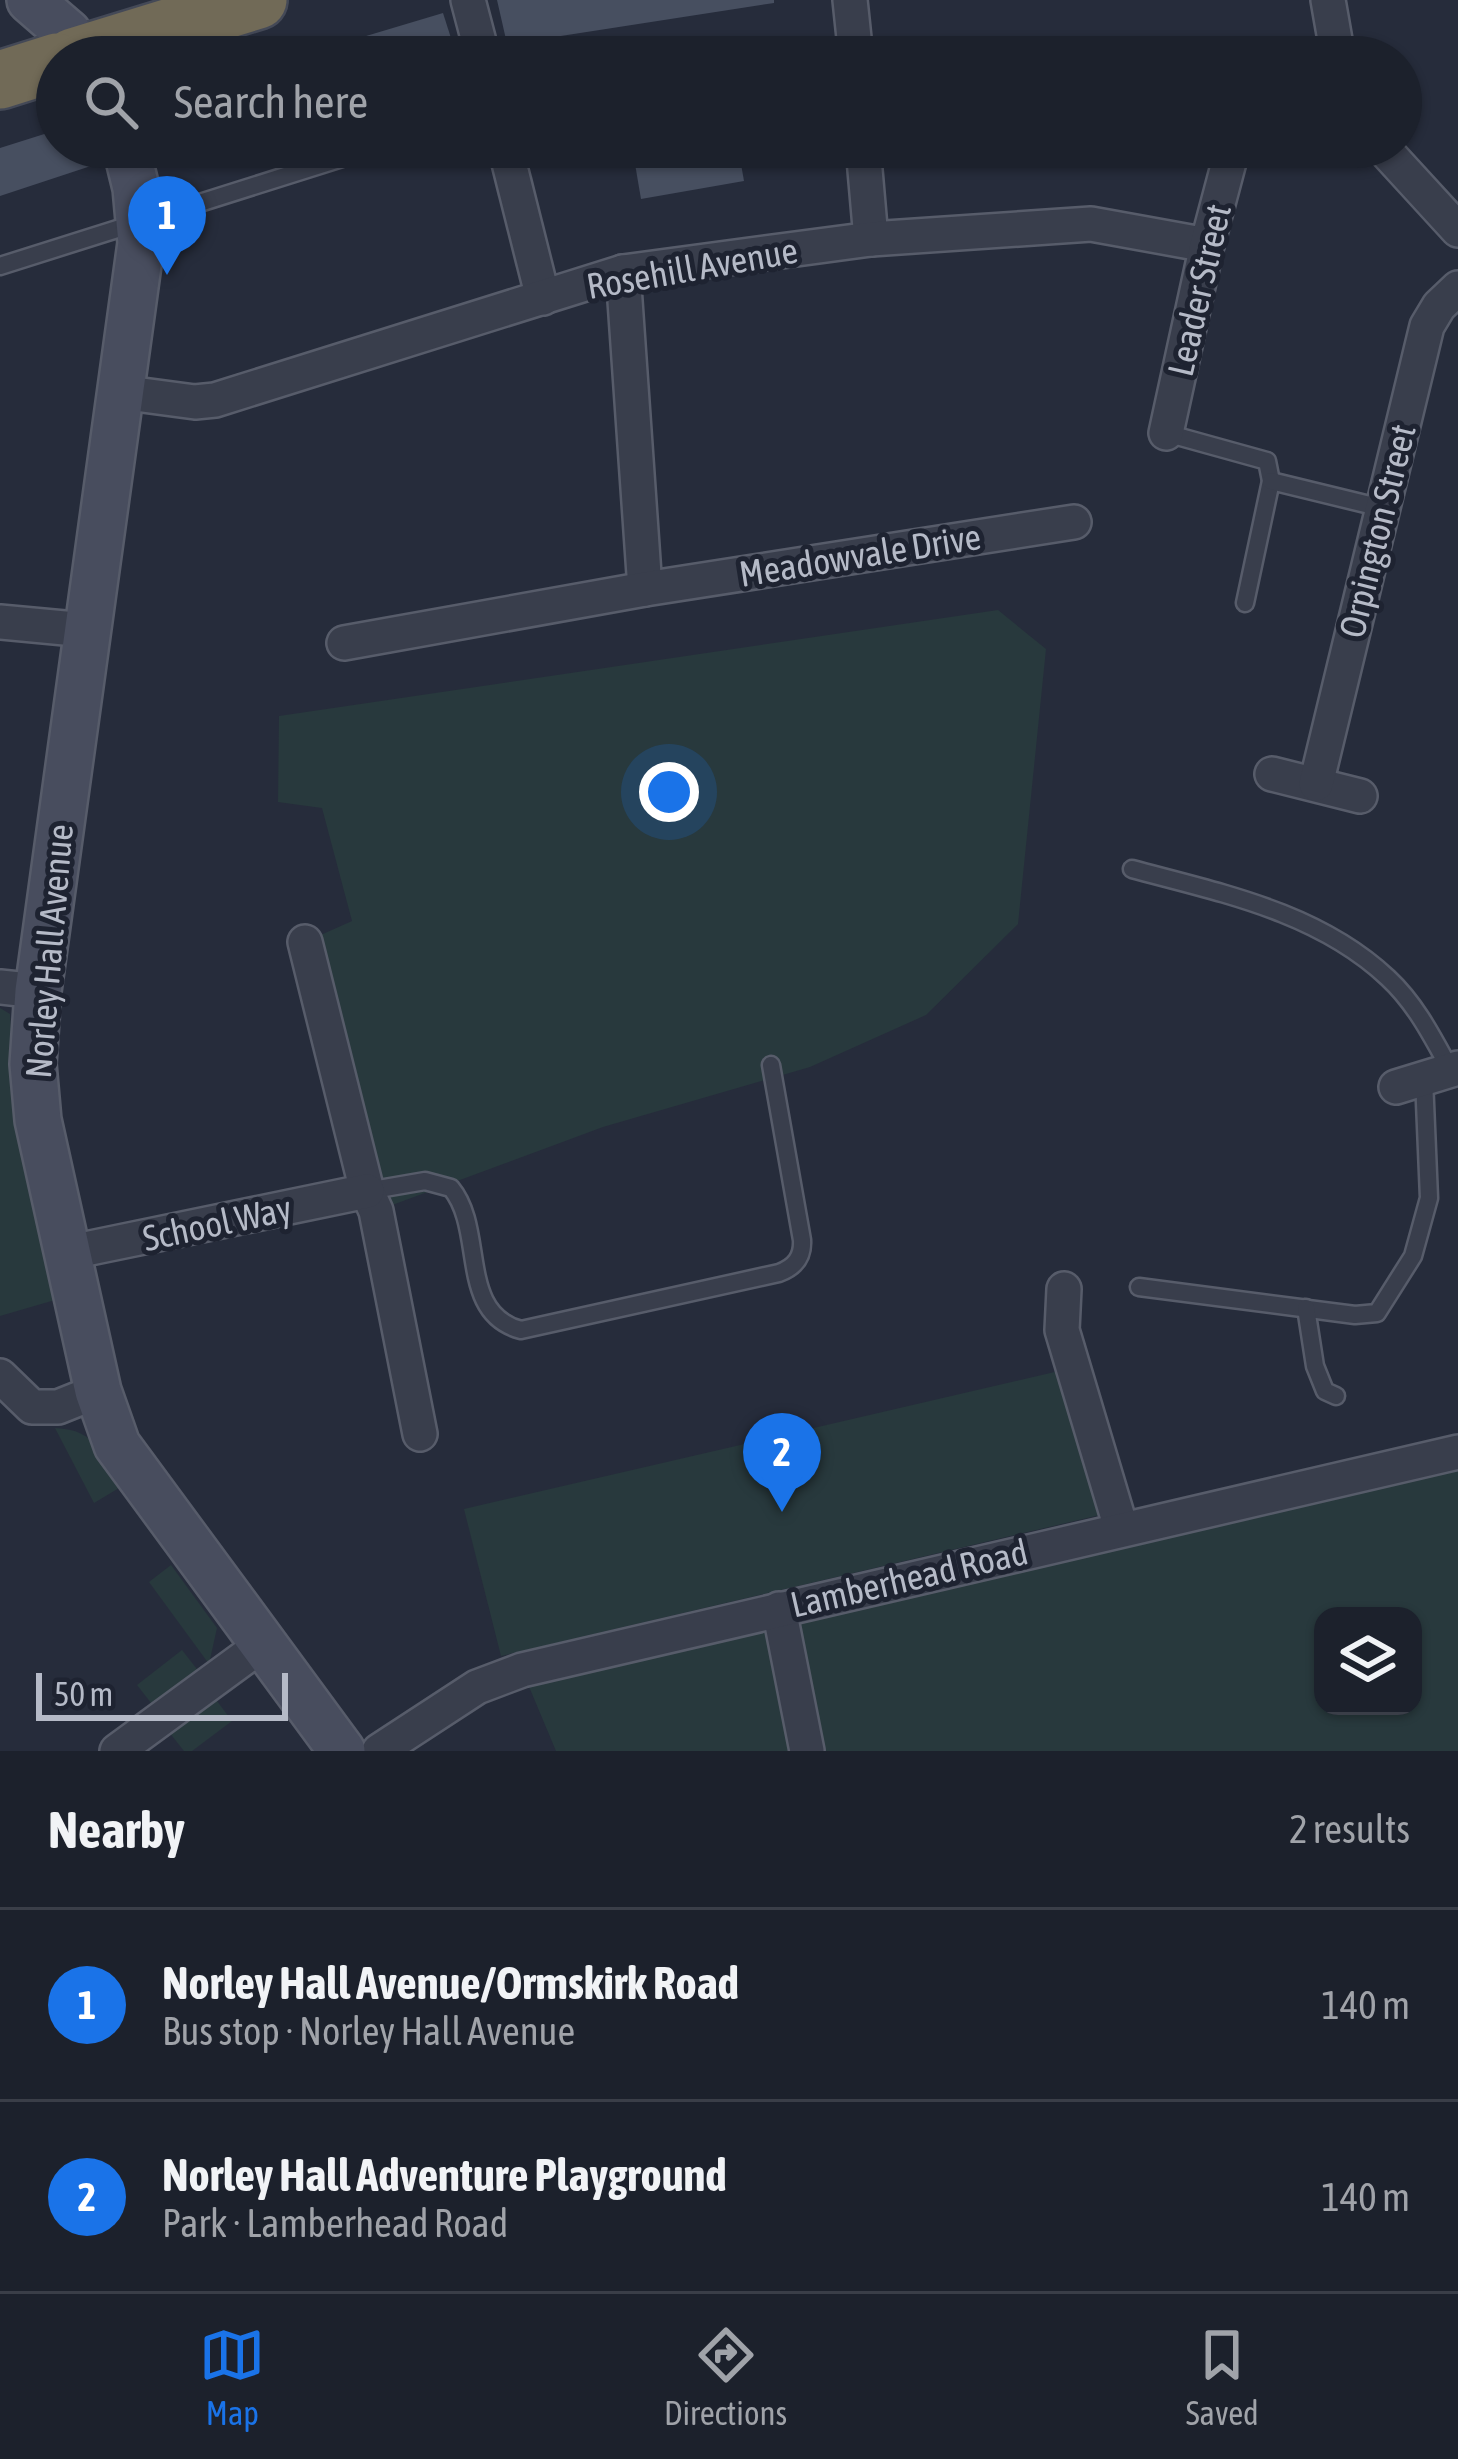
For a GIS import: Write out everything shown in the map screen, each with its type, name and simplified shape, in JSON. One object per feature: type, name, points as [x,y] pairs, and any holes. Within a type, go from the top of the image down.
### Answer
[{"type":"highway","points":[[138,36],[230,4]]},
{"type":"highway","points":[[0,80],[36,69]]},
{"type":"street","points":[[30,0],[69,36]]},
{"type":"street","points":[[468,0],[477,36]]},
{"type":"street","points":[[850,0],[854,36]]},
{"type":"street","points":[[1328,0],[1334,36]]},
{"type":"street","name":"Norley Hall Avenue","points":[[130,168],[141,220],[121,392],[86,630],[19,989],[38,1120],[66,1253],[98,1391],[117,1445],[341,1751]]},
{"type":"street","points":[[511,168],[543,298]]},
{"type":"street","points":[[865,168],[871,239]]},
{"type":"street","name":"Leader Street","points":[[1166,433],[1227,168]]},
{"type":"street","points":[[1401,168],[1458,230]]},
{"type":"street","name":"Rosehill Avenue","points":[[121,392],[195,403],[215,400],[623,272],[871,239],[1091,224],[1207,244]]},
{"type":"street","points":[[623,272],[645,589]]},
{"type":"street","name":"Orpington Street","points":[[1316,784],[1426,326],[1458,288]]},
{"type":"street","name":"Meadowvale Drive","points":[[344,643],[645,589],[1074,522]]},
{"type":"street","points":[[0,622],[86,630]]},
{"type":"street","points":[[1271,774],[1360,796]]},
{"type":"street","points":[[305,942],[376,1211],[420,1434]]},
{"type":"street","name":"School Way","points":[[66,1253],[367,1191]]},
{"type":"street","points":[[1064,1289],[1062,1330],[1121,1528]]},
{"type":"street","points":[[0,1376],[32,1406],[58,1407],[98,1391]]},
{"type":"street","name":"Lamberhead Road","points":[[379,1751],[477,1687],[522,1670],[1458,1452]]},
{"type":"street","points":[[779,1609],[807,1751]]},
{"type":"street","points":[[117,1751],[263,1644]]},
{"type":"lane","points":[[0,266],[308,168]]},
{"type":"lane","points":[[1166,433],[1267,461],[1271,481],[1245,603]]},
{"type":"lane","points":[[1271,481],[1382,508]]},
{"type":"lane","points":[[1132,869],[1258,902],[1346,947],[1388,977],[1416,1010],[1432,1076],[1431,1178],[1413,1256],[1377,1313],[1355,1315],[1139,1287]]},
{"type":"lane","points":[[367,1191],[425,1181],[451,1188],[462,1208],[484,1303],[497,1321],[520,1330],[779,1273],[803,1252],[771,1065]]},
{"type":"lane","points":[[1306,1308],[1315,1366],[1325,1391],[1336,1396]]},
{"type":"shaded area","points":[[998,610],[1046,649],[1018,924],[926,1015],[810,1067],[603,1127],[376,1211],[305,942],[352,921],[322,808],[278,802],[279,716]]},
{"type":"shaded area","points":[[0,1008],[10,1014],[17,1114],[55,1300],[0,1316]]},
{"type":"shaded area","points":[[1059,1371],[1100,1515],[501,1656],[464,1509]]},
{"type":"shaded area","points":[[55,1428],[89,1439],[119,1488],[94,1503]]},
{"type":"shaded area","points":[[1458,1452],[1458,1751],[556,1751],[522,1670]]},
{"type":"shaded area","points":[[171,1565],[217,1628],[209,1664],[149,1582]]},
{"type":"shaded area","points":[[182,1650],[200,1673],[155,1708],[137,1685]]},
{"type":"shaded area","points":[[214,1697],[232,1721],[192,1751],[184,1751],[169,1732]]},
{"type":"building","points":[[497,0],[774,0],[561,36],[505,36]]},
{"type":"building","points":[[443,13],[450,36],[366,36]]},
{"type":"building","points":[[36,137],[36,168],[85,168],[0,196],[0,148]]},
{"type":"building","points":[[636,168],[742,168],[744,181],[641,199]]},
{"type":"place","name":"Norley Hall Avenue/Ormskirk Road","points":[[167,275]]},
{"type":"place","name":"Norley Hall Adventure Playground","points":[[782,1512]]}]
